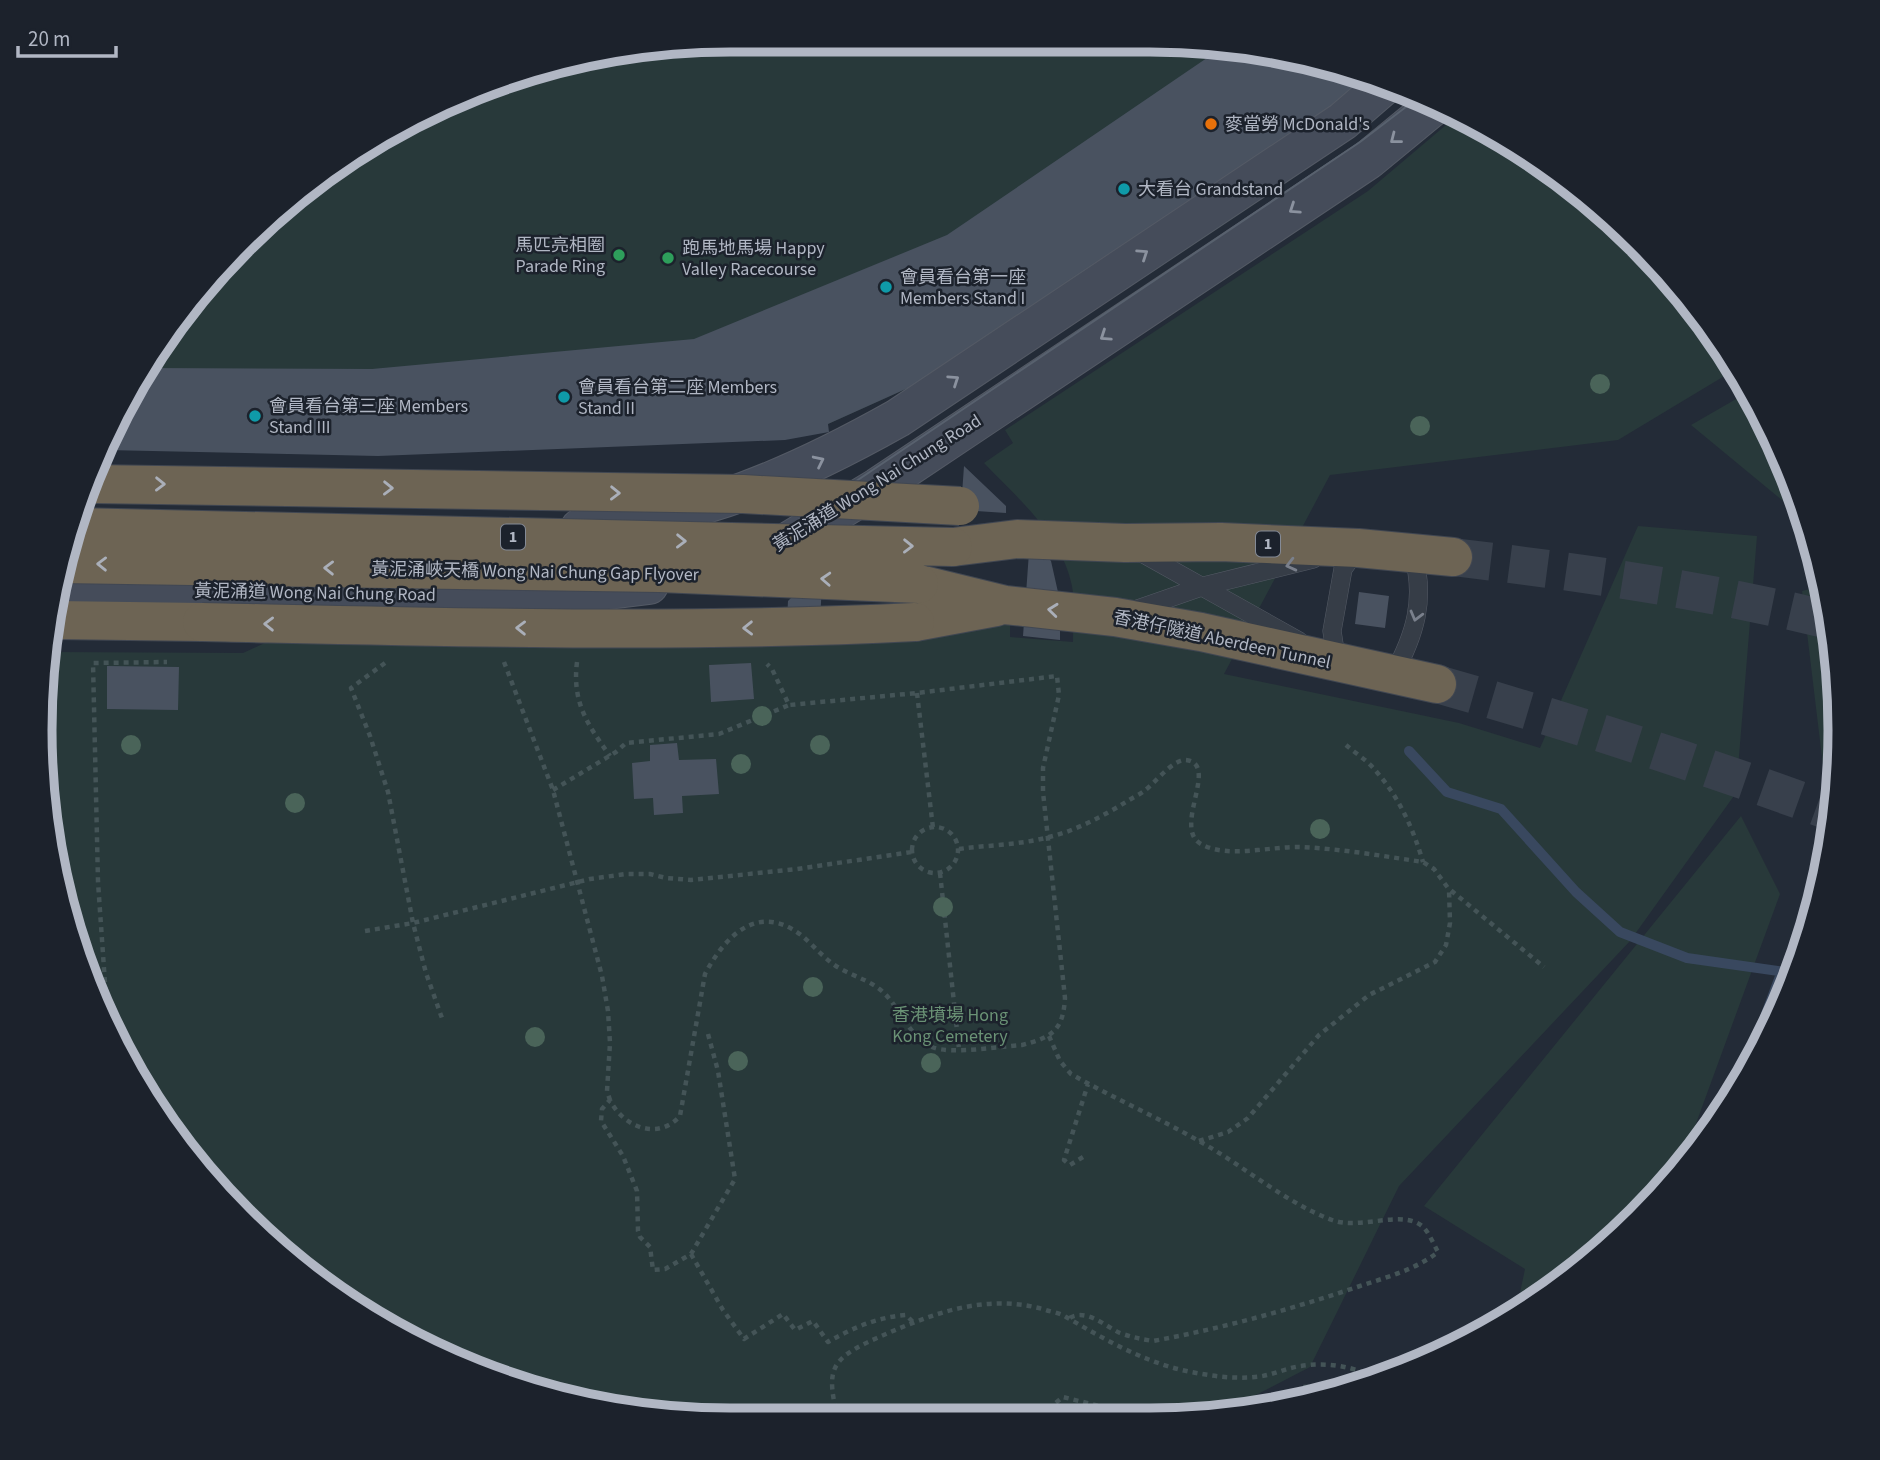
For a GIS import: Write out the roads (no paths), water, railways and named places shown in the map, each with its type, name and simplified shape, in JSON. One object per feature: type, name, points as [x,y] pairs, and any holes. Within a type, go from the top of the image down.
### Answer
[{"type":"highway","points":[[99,484],[815,496],[960,506],[1017,539]]},
{"type":"highway","name":"黃泥涌峽天橋 Wong Nai Chung Gap Flyover","points":[[84,527],[953,547],[1017,539]]},
{"type":"highway","name":"1","points":[[1017,539],[1117,543],[1242,542],[1357,548],[1453,558]]},
{"type":"highway","name":"黃泥涌峽天橋 Wong Nai Chung Gap Flyover","points":[[74,564],[646,573],[823,579],[919,584],[1005,605]]},
{"type":"highway","points":[[62,620],[571,629],[802,628],[915,622],[949,618],[1005,605]]},
{"type":"highway","name":"香港仔隧道 Aberdeen Tunnel","points":[[1005,605],[1108,616],[1201,632],[1437,684]]},
{"type":"street","points":[[85,522],[548,531],[642,519],[732,497],[789,475],[898,418],[1343,121],[1377,92]]},
{"type":"street","name":"黃泥涌道 Wong Nai Chung Road","points":[[68,590],[576,594],[701,579],[776,550],[878,487],[1368,160],[1426,111]]},
{"type":"lane","points":[[1117,543],[1204,586],[1337,664]]},
{"type":"lane","points":[[1108,616],[1204,586],[1357,548]]},
{"type":"lane","points":[[1337,664],[1332,631],[1343,569],[1357,548]]},
{"type":"lane","points":[[1393,675],[1407,650],[1419,606],[1413,554]]},
{"type":"waterway","points":[[1409,751],[1447,792],[1501,809],[1576,892],[1620,932],[1687,958],[1783,972]]},
{"type":"waterway","points":[[1772,999],[1782,971]]},
{"type":"tunnel","points":[[1453,557],[1642,583],[1818,618]]},
{"type":"tunnel","points":[[1437,684],[1636,744],[1823,809]]},
{"type":"tram line","points":[[73,569],[619,581],[662,577],[704,567],[744,552],[782,531],[1360,142],[1410,104]]},
{"type":"place","name":"麥當勞 McDonald's","points":[[1211,124]]},
{"type":"place","name":"大看台 Grandstand","points":[[1124,189]]},
{"type":"place","name":"馬匹亮相圈 Parade Ring","points":[[619,255]]},
{"type":"place","name":"跑馬地馬場 Happy Valley Racecourse","points":[[668,258]]},
{"type":"place","name":"會員看台第一座 Members Stand I","points":[[886,287]]},
{"type":"place","name":"會員看台第二座 Members Stand II","points":[[564,397]]},
{"type":"place","name":"會員看台第三座 Members Stand III","points":[[255,416]]},
{"type":"park label","name":"香港墳場 Hong Kong Cemetery","points":[[950,1025]]}]
